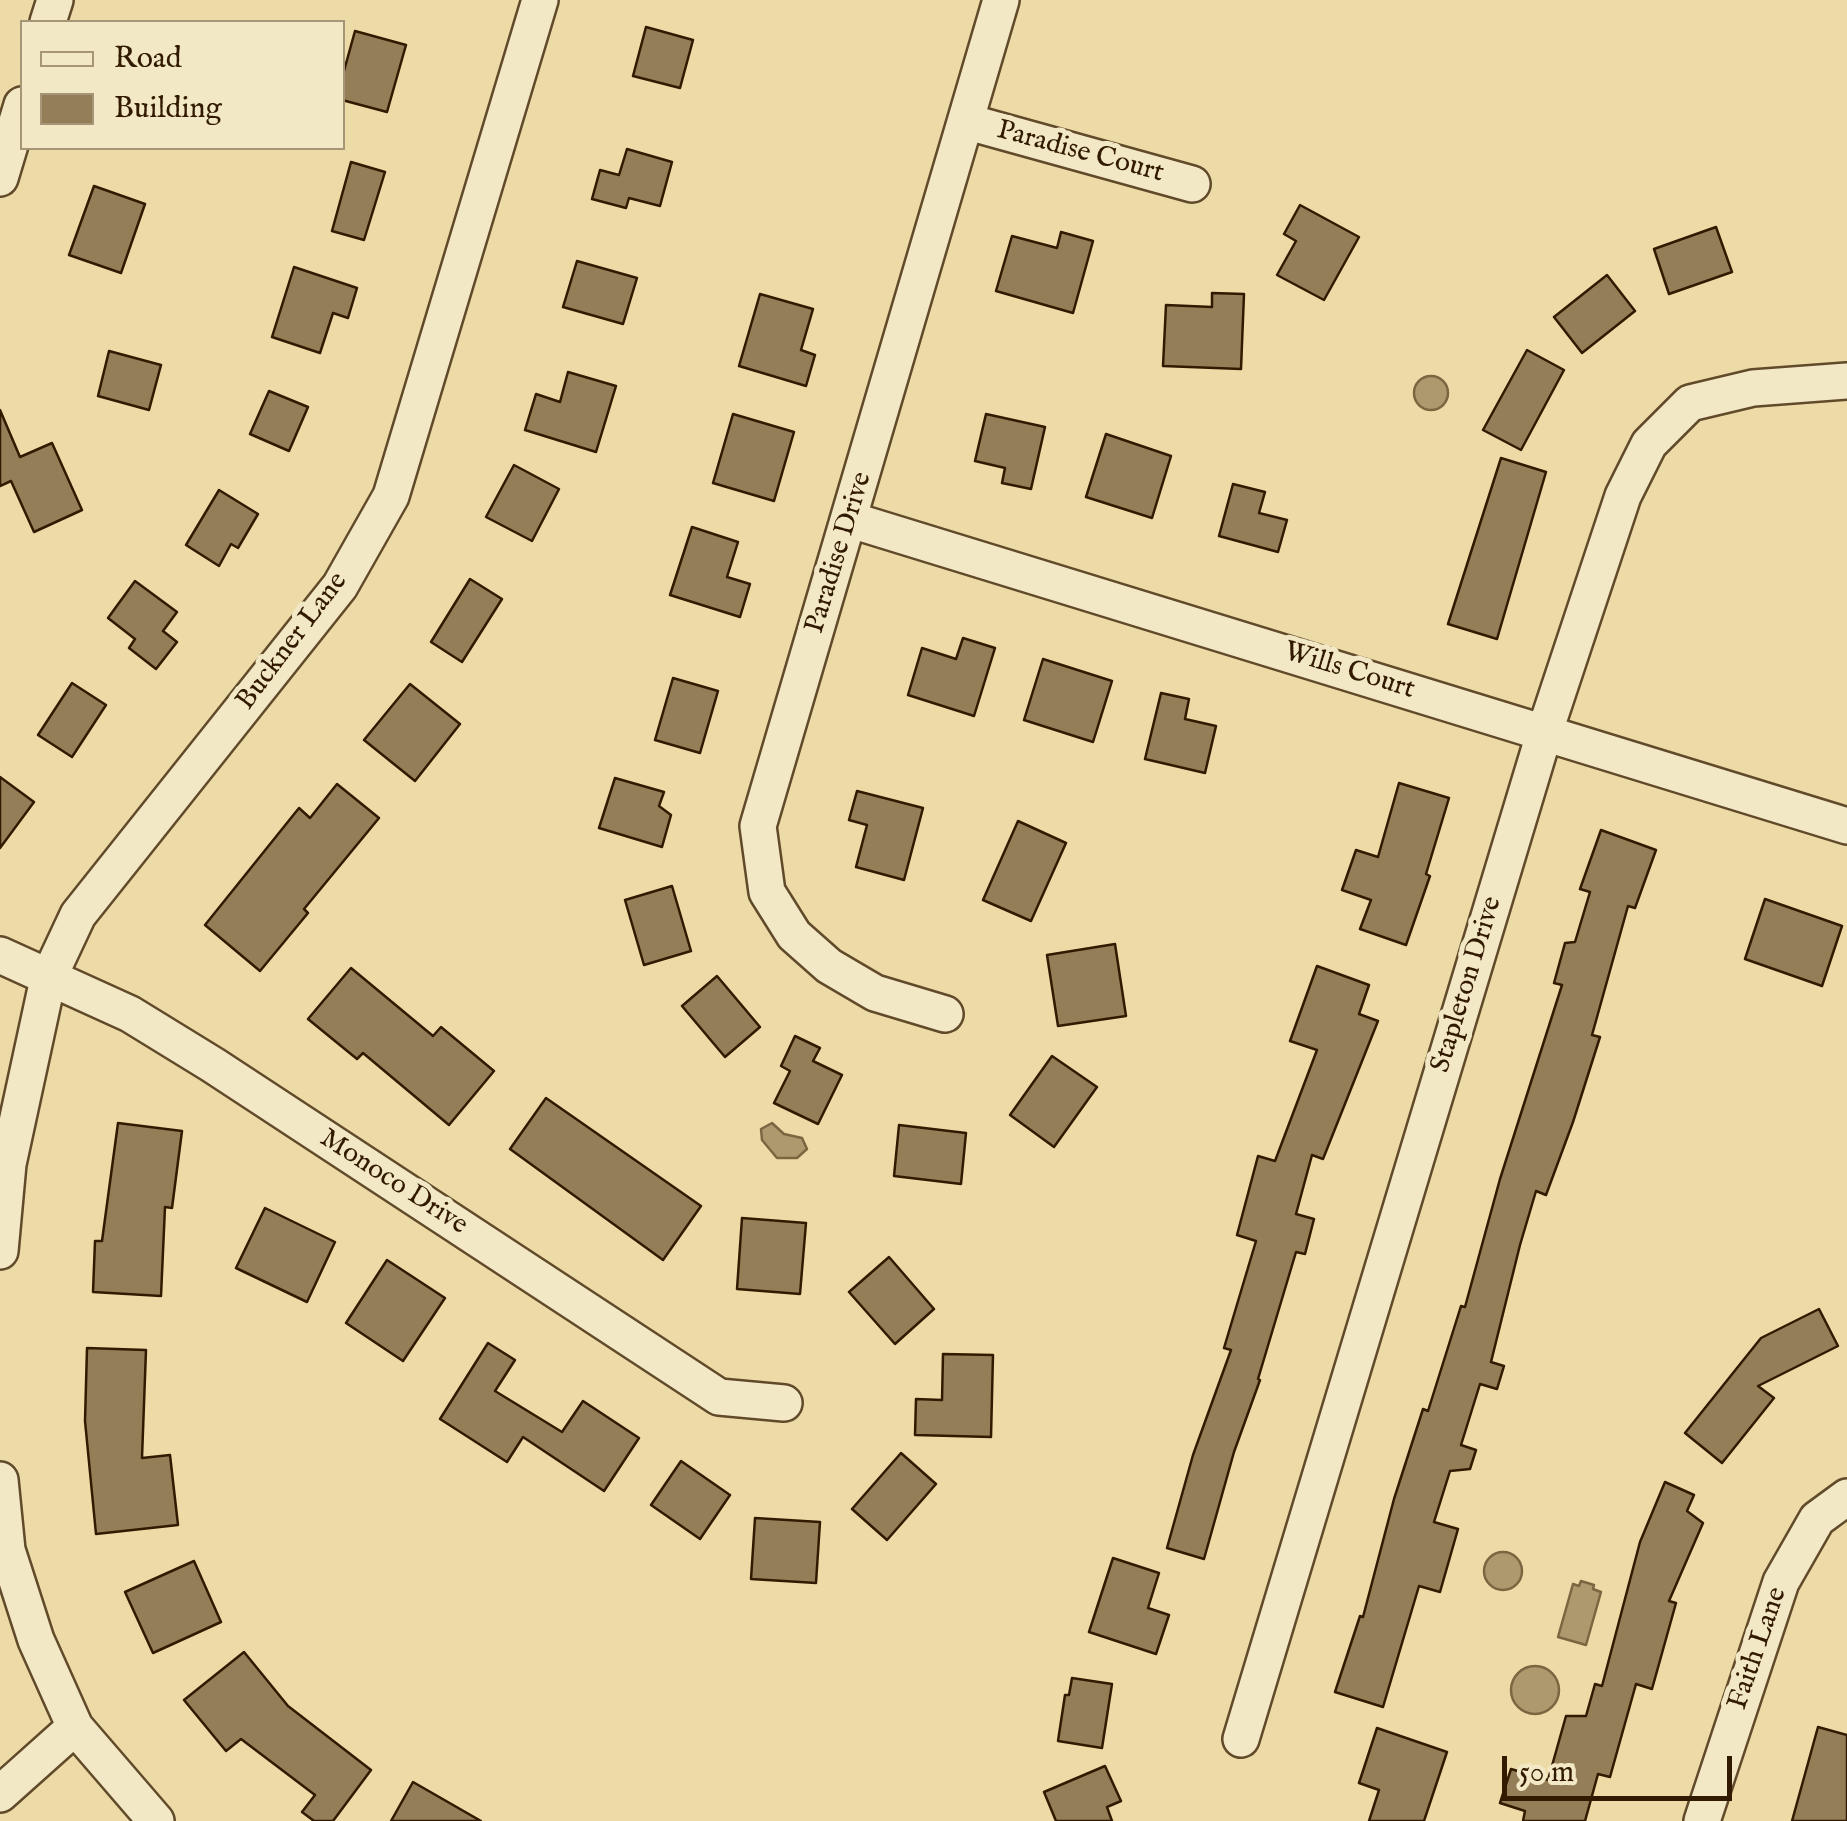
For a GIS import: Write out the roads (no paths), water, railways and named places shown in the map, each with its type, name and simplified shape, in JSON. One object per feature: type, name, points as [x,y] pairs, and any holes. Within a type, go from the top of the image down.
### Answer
[{"type":"street","name":"Buckner Lane","points":[[0,1251],[8,1164],[48,979],[78,914],[340,586],[391,496],[540,0]]},
{"type":"street","name":"Paradise Drive","points":[[945,1014],[875,993],[830,966],[794,935],[766,892],[758,826],[1001,0]]},
{"type":"street","points":[[0,178],[20,111]]},
{"type":"street","name":"Paradise Court","points":[[968,122],[1192,184]]},
{"type":"street","name":"Stapleton Drive","points":[[1241,1739],[1544,731],[1623,496],[1649,444],[1690,403],[1753,388],[1847,382]]},
{"type":"street","name":"Wills Court","points":[[851,520],[1847,826]]},
{"type":"street","name":"Monoco Drive","points":[[0,955],[130,1014],[213,1065],[719,1397],[784,1403]]},
{"type":"street","points":[[0,1480],[7,1550],[36,1640],[75,1727],[156,1821]]},
{"type":"street","name":"Faith Lane","points":[[1702,1821],[1781,1582],[1817,1519],[1847,1496]]},
{"type":"street","points":[[0,1794],[75,1727]]}]
